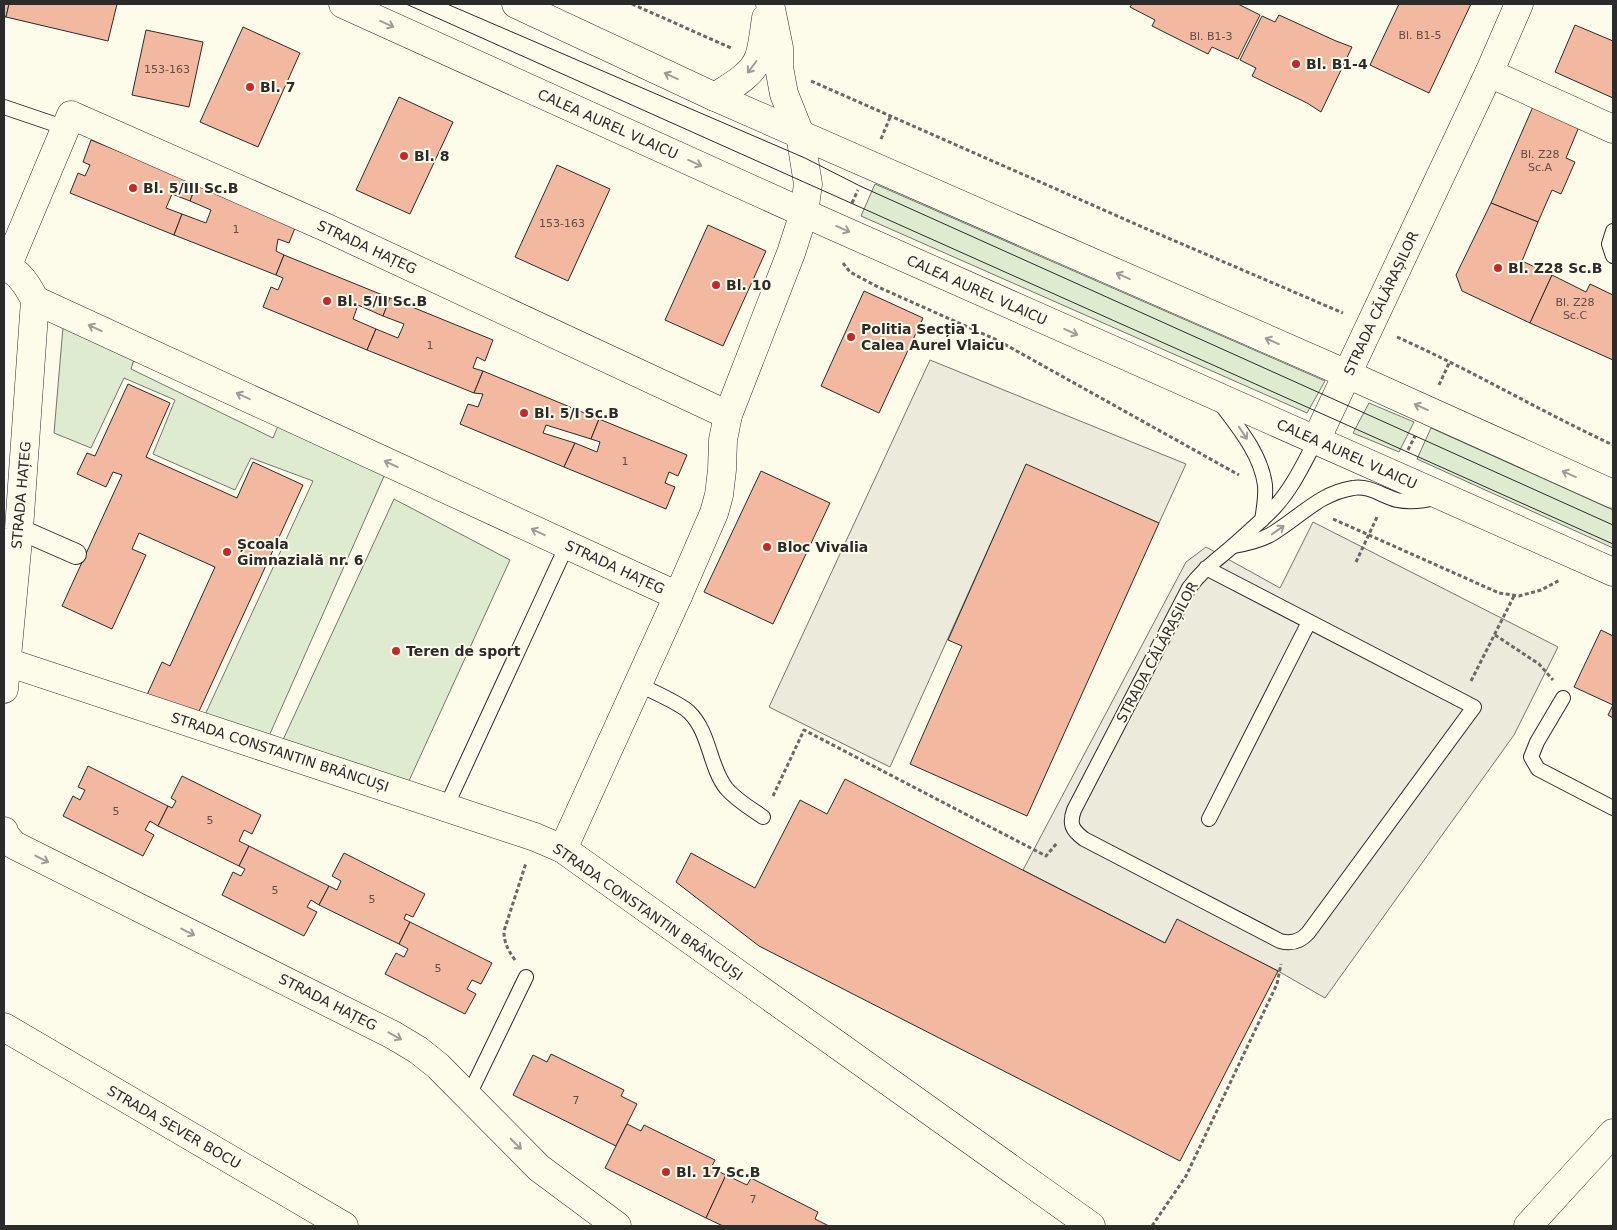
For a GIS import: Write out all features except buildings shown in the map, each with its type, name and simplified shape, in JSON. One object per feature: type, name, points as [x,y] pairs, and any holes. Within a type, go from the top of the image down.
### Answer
[{"type":"street","name":"CALEA AUREL VLAICU","points":[[343,4],[804,213],[1604,568]]},
{"type":"street","points":[[516,4],[715,97],[1348,374],[1613,494]]},
{"type":"street","name":"STRADA HAȚEG","points":[[563,849],[714,514],[719,495],[723,440],[728,415],[791,253],[804,213],[808,184],[800,134],[784,94],[768,64],[779,48],[769,4]]},
{"type":"street","name":"STRADA CĂLĂRAȘILOR","points":[[1316,440],[1489,73],[1516,5]]},
{"type":"street","points":[[715,97],[750,71],[768,64]]},
{"type":"street","points":[[1489,73],[1613,128]]},
{"type":"street","name":"STRADA HAȚEG","points":[[71,115],[325,226],[728,415]]},
{"type":"street","points":[[35,300],[27,285],[18,275],[5,266],[71,115]]},
{"type":"street","name":"STRADA HAȚEG","points":[[4,689],[5,662],[19,529],[15,433],[35,300],[678,596]]},
{"type":"street","points":[[19,529],[76,554]]},
{"type":"street","name":"STRADA CONSTANTIN BRÂNCUȘI","points":[[5,662],[535,836],[563,849],[1091,1226]]},
{"type":"street","name":"STRADA HAȚEG","points":[[4,832],[14,845],[393,1035],[418,1050],[438,1066],[539,1168],[617,1226]]},
{"type":"street","name":"STRADA SEVER BOCU","points":[[4,1027],[344,1226]]},
{"type":"street","points":[[1528,1226],[1613,1133]]},
{"type":"lane","points":[[4,107],[57,125],[71,115]]},
{"type":"lane","points":[[1613,230],[1609,244],[1613,256]]},
{"type":"lane","points":[[1213,394],[1249,443],[1258,462],[1265,489],[1262,520]]},
{"type":"lane","name":"STRADA CĂLĂRAȘILOR","points":[[1072,826],[1074,810],[1189,588],[1206,568],[1272,510],[1291,487],[1316,440]]},
{"type":"lane","points":[[1232,546],[1254,542],[1270,535],[1321,499],[1354,487],[1366,488],[1396,499],[1411,502],[1426,501],[1441,496]]},
{"type":"lane","points":[[446,807],[567,545]]},
{"type":"lane","points":[[1072,826],[1084,840],[1285,942],[1295,942],[1303,939],[1308,934],[1474,707],[1206,568]]},
{"type":"lane","points":[[1209,819],[1309,622]]},
{"type":"lane","points":[[638,684],[688,710],[702,732],[726,787],[736,798],[763,817]]},
{"type":"lane","points":[[1563,698],[1537,742],[1532,757],[1538,769],[1613,808]]},
{"type":"lane","points":[[468,1097],[526,977]]},
{"type":"path","points":[[632,4],[768,64],[891,115],[1140,226]]},
{"type":"path","points":[[891,115],[840,228],[838,248],[842,262],[850,272],[878,287],[997,340],[1265,489]]},
{"type":"path","points":[[1307,508],[1499,593],[1519,596],[1604,568]]},
{"type":"path","points":[[1495,635],[1539,664],[1553,680],[1563,698]]},
{"type":"path","points":[[763,817],[804,730],[1046,856],[1072,826]]},
{"type":"path","points":[[526,977],[508,950],[504,940],[504,931],[535,836]]},
{"type":"path","points":[[1152,1226],[1186,1176],[1278,984],[1285,942]]},
{"type":"green space","points":[[875,184],[1325,381],[1307,413],[861,216]]},
{"type":"green space","points":[[63,327],[134,359],[131,369],[273,438],[278,426],[385,474],[269,736],[204,717],[313,481],[251,458],[235,490],[153,454],[175,400],[124,378],[91,448],[54,433]]},
{"type":"green space","points":[[1369,403],[1414,422],[1399,452],[1353,433]]},
{"type":"green space","points":[[1431,428],[1613,510],[1613,548],[1417,459]]},
{"type":"green space","name":"Teren de sport","points":[[394,499],[510,560],[408,783],[282,742]]},
{"type":"shaded area","points":[[930,360],[1186,464],[1159,523],[1026,465],[890,767],[769,707]]},
{"type":"shaded area","points":[[1313,522],[1558,647],[1514,735],[1325,998],[1278,971],[1177,920],[1165,943],[1023,870],[1186,562],[1206,547],[1280,588]]},
{"type":"tram line","points":[[406,4],[1613,544]]},
{"type":"tram line","points":[[447,4],[805,158],[860,186],[1613,525]]},
{"type":"place","name":"Bl. B1-4","points":[[1296,64]]},
{"type":"place","name":"Bl. 7","points":[[250,87]]},
{"type":"place","name":"Bl. 8","points":[[404,156]]},
{"type":"place","name":"Bl. 5/III Sc.B","points":[[133,188]]},
{"type":"place","name":"Bl. Z28 Sc.B","points":[[1498,268]]},
{"type":"place","name":"Bl. 10","points":[[716,285]]},
{"type":"place","name":"Bl. 5/II Sc.B","points":[[327,301]]},
{"type":"place","name":"Politia Secția 1 Calea Aurel Vlaicu","points":[[851,337]]},
{"type":"place","name":"Bl. 5/I Sc.B","points":[[524,413]]},
{"type":"place","name":"Bloc Vivalia","points":[[767,547]]},
{"type":"place","name":"Școala Gimnazială nr. 6","points":[[227,552]]},
{"type":"place","name":"Teren de sport","points":[[396,651]]},
{"type":"place","name":"Bl. 17 Sc.B","points":[[666,1172]]}]
